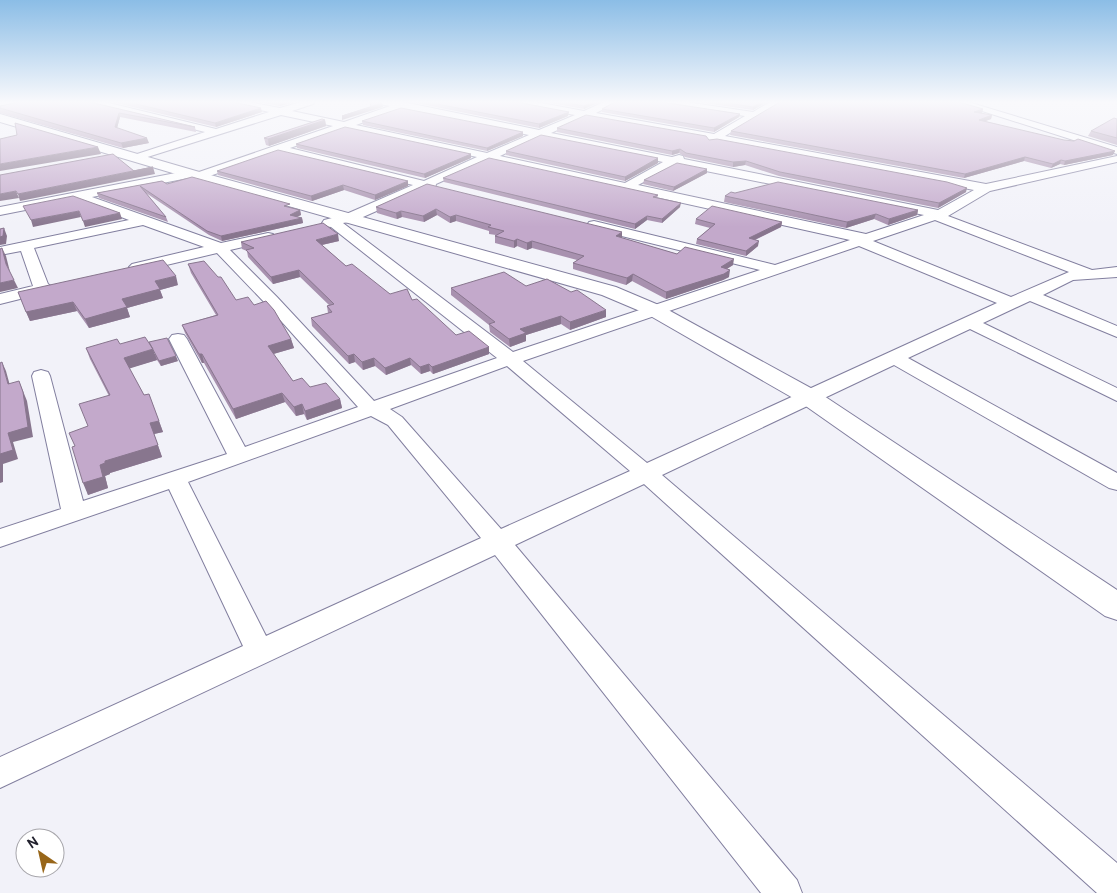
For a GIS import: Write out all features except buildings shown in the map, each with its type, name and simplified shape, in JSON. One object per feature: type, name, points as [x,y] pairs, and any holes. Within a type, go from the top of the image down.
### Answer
[{"type":"street","points":[[92,144],[133,155],[332,222],[609,291],[654,310],[809,397],[1117,607]]},
{"type":"street","points":[[98,159],[133,155],[174,144]]},
{"type":"street","points":[[0,211],[194,175],[290,144]]},
{"type":"street","points":[[427,144],[864,240],[1011,303]]},
{"type":"street","points":[[332,222],[426,185],[517,144]]},
{"type":"street","points":[[590,144],[938,215],[1107,274]]},
{"type":"street","points":[[626,187],[704,144]]},
{"type":"street","points":[[752,144],[986,188]]},
{"type":"street","points":[[1093,144],[1117,151]]},
{"type":"street","points":[[278,148],[446,190]]},
{"type":"street","points":[[0,538],[239,457],[510,359],[938,215],[986,188],[1006,182],[1117,159]]},
{"type":"street","points":[[77,196],[220,248],[271,300],[370,409],[387,415],[394,421],[498,542],[784,893]]},
{"type":"street","points":[[0,251],[147,220]]},
{"type":"street","points":[[332,222],[510,359],[646,473],[1117,887]]},
{"type":"street","points":[[581,222],[775,269]]},
{"type":"street","points":[[126,270],[286,233]]},
{"type":"street","points":[[26,246],[42,289]]},
{"type":"street","points":[[0,773],[1070,276],[1107,274]]},
{"type":"street","points":[[0,299],[61,285]]},
{"type":"street","points":[[1030,295],[1117,332]]},
{"type":"street","points":[[970,323],[1117,395]]},
{"type":"street","points":[[178,339],[239,457]]},
{"type":"street","points":[[894,358],[1117,483]]},
{"type":"street","points":[[41,376],[74,512]]},
{"type":"street","points":[[175,478],[260,652]]}]
